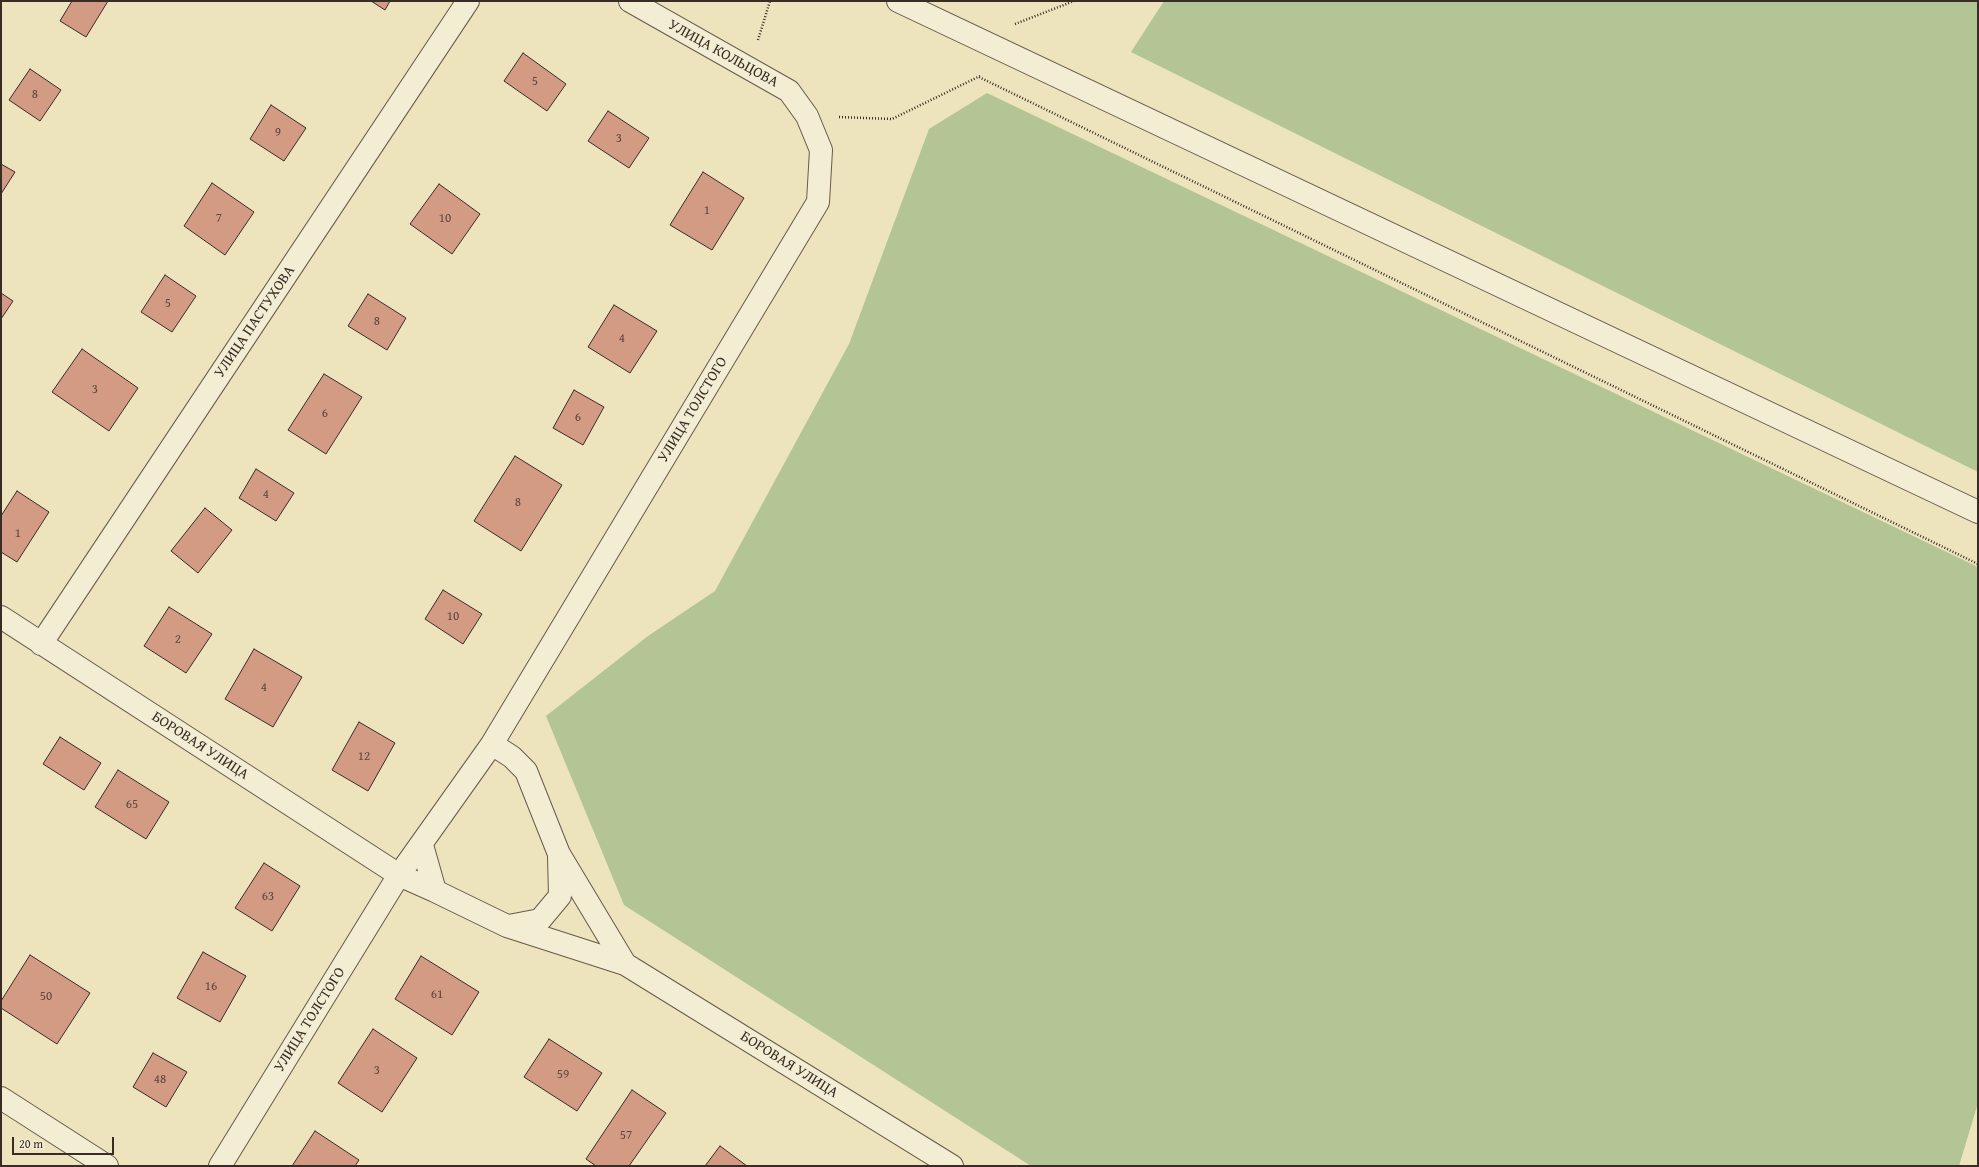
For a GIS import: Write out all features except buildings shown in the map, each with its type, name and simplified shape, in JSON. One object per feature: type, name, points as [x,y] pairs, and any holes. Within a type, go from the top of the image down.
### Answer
[{"type":"street","name":"УЛИЦА ПАСТУХОВА","points":[[41,644],[468,1]]},
{"type":"street","name":"УЛИЦА КОЛЬЦОВА","points":[[630,1],[789,91],[807,116]]},
{"type":"street","points":[[898,1],[1978,512]]},
{"type":"street","name":"УЛИЦА ТОЛСТОГО","points":[[220,1166],[399,875],[422,845],[492,744],[818,202],[821,150],[807,116]]},
{"type":"street","name":"БОРОВАЯ УЛИЦА","points":[[1,617],[399,875],[507,926],[625,964],[952,1166]]},
{"type":"street","points":[[492,744],[512,757],[526,772],[559,854],[625,964]]},
{"type":"street","points":[[422,845],[435,891]]},
{"type":"street","points":[[507,926],[540,920],[560,896],[559,854]]},
{"type":"street","points":[[1,1098],[107,1166]]},
{"type":"path","points":[[749,69],[770,1]]},
{"type":"path","points":[[975,38],[1074,1]]},
{"type":"path","points":[[807,116],[892,118],[1018,58]]},
{"type":"path","points":[[979,77],[1978,564]]},
{"type":"green space","points":[[1164,1],[1978,1],[1978,472],[1131,52]]},
{"type":"green space","points":[[987,93],[1978,567],[1978,1103],[1959,1166],[1031,1166],[624,905],[546,716],[648,636],[715,591],[849,344],[929,129]]}]
